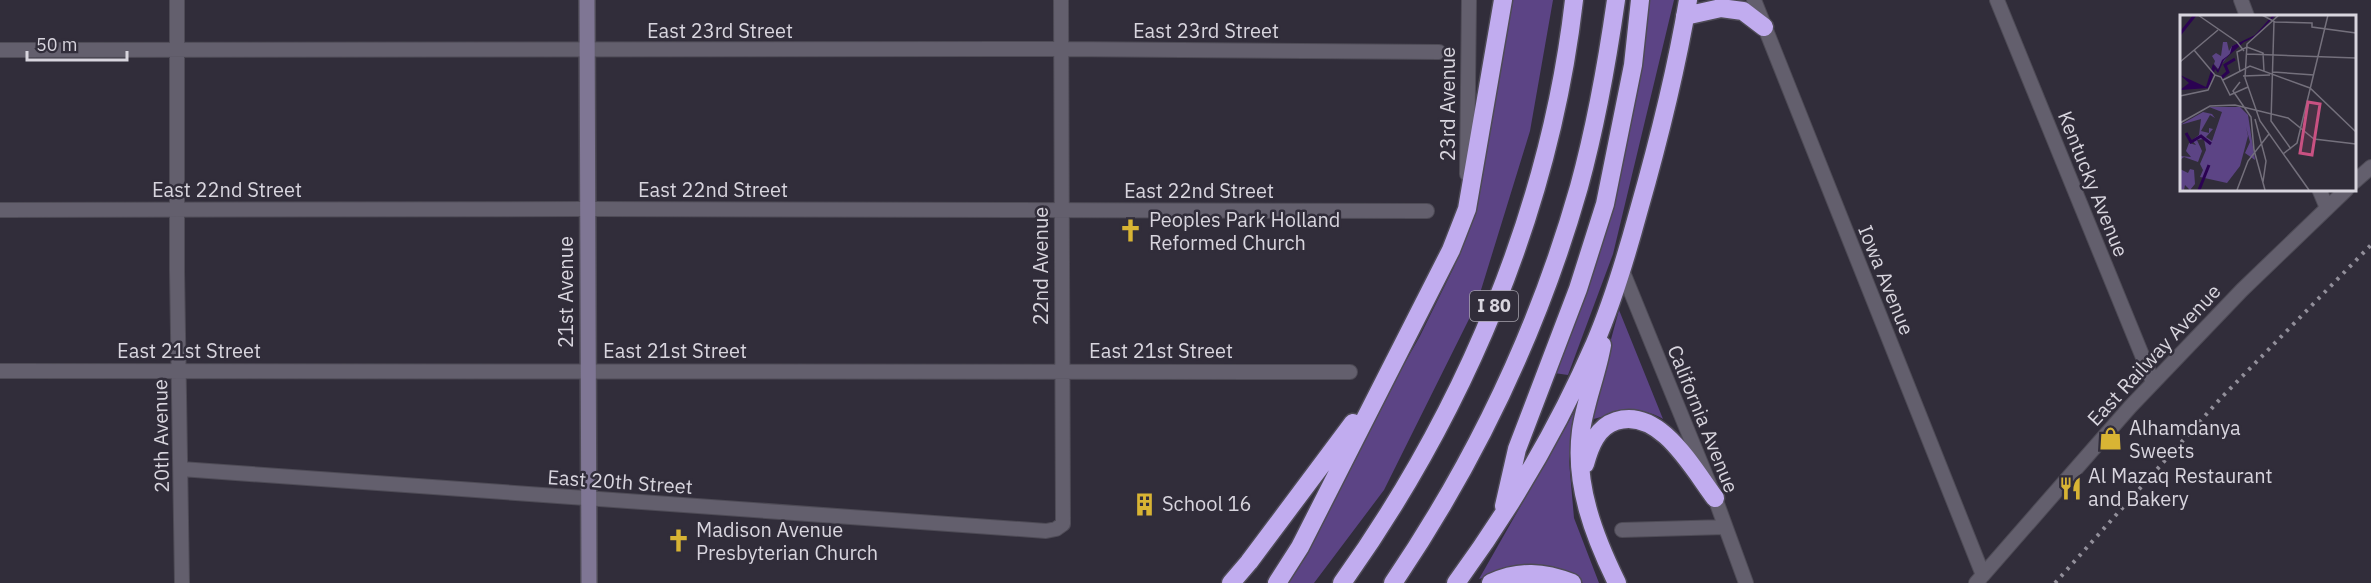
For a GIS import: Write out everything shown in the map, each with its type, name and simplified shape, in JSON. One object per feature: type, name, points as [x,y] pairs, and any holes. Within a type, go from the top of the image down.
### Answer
[{"type":"highway","points":[[1278,583],[1300,547],[1387,378],[1451,250],[1467,209],[1503,0]]},
{"type":"highway","name":"I 80","points":[[1342,583],[1390,512],[1438,427],[1465,375],[1500,293],[1544,153],[1565,57],[1574,0]]},
{"type":"highway","name":"I 80","points":[[1393,583],[1425,534],[1469,458],[1512,371],[1536,314],[1579,187],[1601,92],[1616,0]]},
{"type":"highway","points":[[1501,519],[1517,449],[1578,289],[1605,204],[1629,86],[1640,0]]},
{"type":"highway","points":[[1456,583],[1501,519],[1561,416],[1596,342],[1622,270],[1651,170],[1687,8],[1743,11],[1764,27]]},
{"type":"highway","points":[[1610,302],[1600,360],[1581,430],[1580,446],[1583,483],[1591,520],[1617,583]]},
{"type":"highway","points":[[1231,583],[1387,378]]},
{"type":"highway","points":[[1583,483],[1590,447],[1596,436],[1610,423],[1620,420],[1640,420],[1652,424],[1671,441],[1714,498]]},
{"type":"highway","points":[[1491,583],[1506,577],[1531,573],[1553,575],[1572,583]]},
{"type":"street","name":"20th Avenue","points":[[177,0],[177,210],[182,583]]},
{"type":"street","name":"21st Avenue","points":[[587,0],[589,583]]},
{"type":"street","name":"22nd Avenue","points":[[1056,529],[1063,524],[1061,0]]},
{"type":"street","name":"23rd Avenue","points":[[1467,209],[1468,0]]},
{"type":"street","name":"Iowa Avenue","points":[[1754,0],[1979,579]]},
{"type":"street","name":"Kentucky Avenue","points":[[1997,0],[2153,382]]},
{"type":"street","points":[[2241,0],[2247,15]]},
{"type":"street","name":"East 23rd Street","points":[[0,50],[1061,49],[1440,52]]},
{"type":"street","points":[[2356,181],[2371,166]]},
{"type":"street","points":[[2319,190],[2327,208]]},
{"type":"street","name":"East Railway Avenue","points":[[1979,579],[2153,382],[2242,290],[2346,190]]},
{"type":"street","name":"East 22nd Street","points":[[0,210],[1427,211]]},
{"type":"street","name":"California Avenue","points":[[1622,270],[1746,583]]},
{"type":"street","name":"East 21st Street","points":[[0,371],[1350,372]]},
{"type":"street","name":"East 20th Street","points":[[181,469],[589,500],[1046,531],[1056,529]]},
{"type":"street","points":[[1622,530],[1725,527]]},
{"type":"shaded area","points":[[1508,0],[1553,0],[1530,131],[1477,303],[1384,490],[1314,583],[1281,583],[1420,336],[1454,267],[1475,195]]},
{"type":"shaded area","points":[[1649,0],[1674,0],[1613,254],[1568,375],[1554,373]]},
{"type":"shaded area","points":[[1619,310],[1663,419],[1654,414],[1636,411],[1589,420]]},
{"type":"shaded area","points":[[1577,407],[1569,461],[1574,518],[1599,583],[1583,583],[1567,573],[1529,564],[1479,579]]},
{"type":"railway","points":[[2055,583],[2221,398],[2371,245]]},
{"type":"place","name":"Peoples Park Holland Reformed Church","points":[[1131,231]]},
{"type":"place","name":"Alhamdanya Sweets","points":[[2111,439]]},
{"type":"place","name":"Al Mazaq Restaurant and Bakery","points":[[2070,488]]},
{"type":"place","name":"School 16","points":[[1144,504]]},
{"type":"place","name":"Madison Avenue Presbyterian Church","points":[[678,541]]}]
